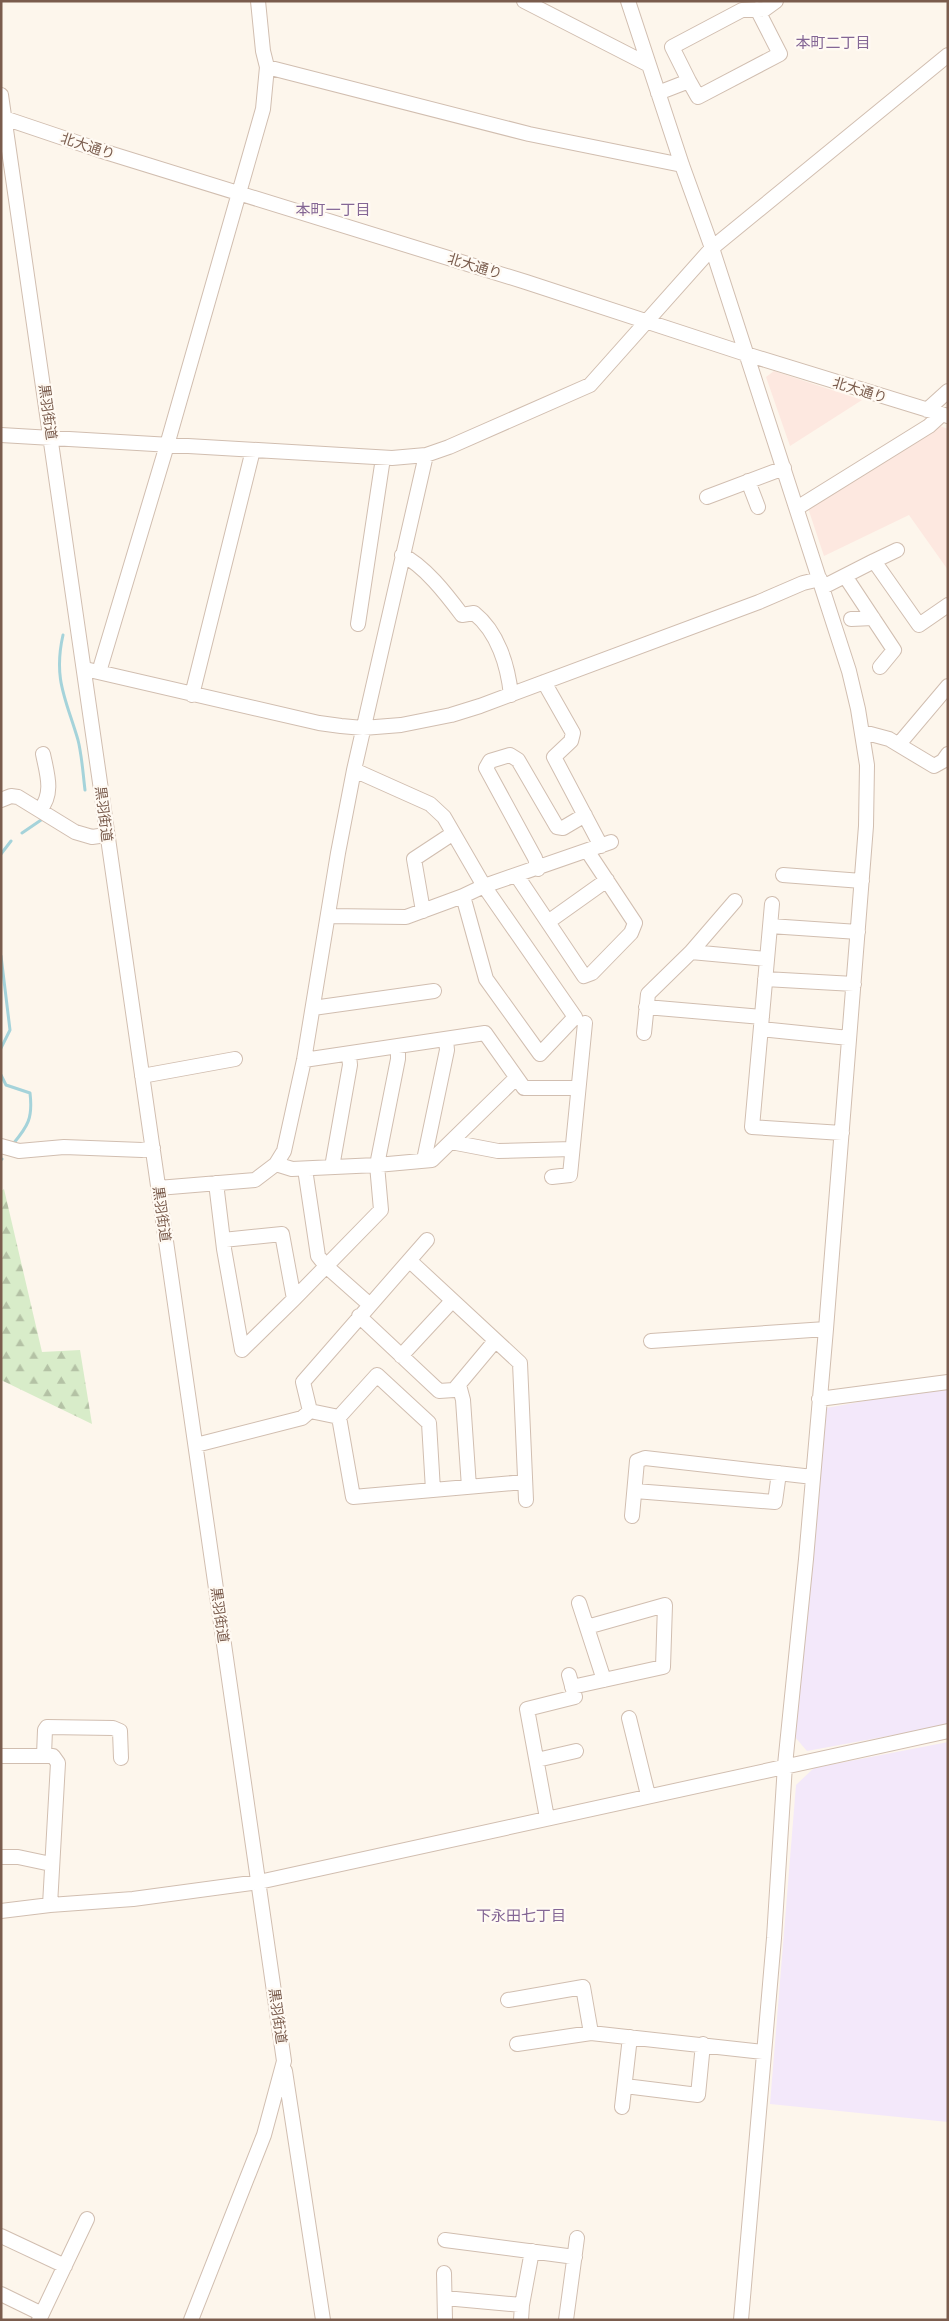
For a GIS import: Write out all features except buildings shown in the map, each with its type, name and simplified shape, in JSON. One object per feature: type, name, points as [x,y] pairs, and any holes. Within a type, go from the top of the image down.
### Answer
[{"type":"street","points":[[258,1],[263,51],[267,67],[263,110],[167,445],[92,670],[319,723],[364,728],[425,721],[451,715],[511,695],[759,602],[803,583],[821,583],[845,576],[896,550]]},
{"type":"street","points":[[524,1],[649,65]]},
{"type":"street","points":[[628,1],[682,165],[712,248],[821,583],[848,671],[862,732],[867,765],[866,826],[842,1133],[826,1329],[784,1765],[774,1938],[741,2320]]},
{"type":"street","points":[[757,9],[780,54],[698,97],[672,47],[742,10],[757,9],[765,9],[776,1]]},
{"type":"street","points":[[1,435],[383,458],[426,455],[449,447],[590,385],[712,248],[948,55]]},
{"type":"street","points":[[267,67],[529,134],[682,165]]},
{"type":"street","points":[[658,93],[689,81]]},
{"type":"street","name":"黒羽街道","points":[[1,95],[51,439],[92,670],[106,835],[153,1148],[284,2061],[264,2135],[191,2320]]},
{"type":"street","name":"北大通り","points":[[3,117],[99,150],[238,192],[945,416]]},
{"type":"street","points":[[927,410],[948,391]]},
{"type":"street","points":[[797,508],[945,416]]},
{"type":"street","points":[[192,694],[253,450]]},
{"type":"street","points":[[158,1188],[255,1180],[276,1164],[284,1151],[304,1060],[338,853],[354,770],[426,455]]},
{"type":"street","points":[[358,624],[383,458]]},
{"type":"street","points":[[707,497],[784,468]]},
{"type":"street","points":[[748,481],[758,507]]},
{"type":"street","points":[[402,555],[418,566],[448,596],[462,614],[474,613],[482,620],[495,639],[508,672],[511,695]]},
{"type":"street","points":[[874,561],[919,625],[948,605]]},
{"type":"street","points":[[845,576],[894,650],[880,666]]},
{"type":"street","points":[[851,619],[873,618]]},
{"type":"street","points":[[328,916],[406,917],[463,896],[484,886],[588,852],[606,844],[585,815],[554,757],[571,741],[573,733],[544,682]]},
{"type":"street","points":[[899,744],[948,686]]},
{"type":"street","points":[[862,732],[899,744],[934,766],[943,761],[948,754]]},
{"type":"street","points":[[40,810],[47,800],[49,793],[43,754]]},
{"type":"street","points":[[538,869],[535,858],[486,768],[490,761],[510,755],[518,760],[557,827],[563,828],[585,815]]},
{"type":"street","points":[[354,770],[430,804],[444,817],[452,834],[484,886],[575,1017],[540,1054],[486,979],[463,896]]},
{"type":"street","points":[[1,800],[11,796],[18,797],[83,836],[106,835]]},
{"type":"street","points":[[422,911],[414,859],[452,834]]},
{"type":"street","points":[[517,876],[584,976],[592,973],[631,933],[635,923],[588,852]]},
{"type":"street","points":[[783,875],[862,881]]},
{"type":"street","points":[[548,922],[606,880]]},
{"type":"street","points":[[644,1033],[648,994],[692,952],[735,901]]},
{"type":"street","points":[[772,904],[752,1127],[842,1133]]},
{"type":"street","points":[[770,926],[858,932]]},
{"type":"street","points":[[692,952],[767,958]]},
{"type":"street","points":[[765,978],[854,984]]},
{"type":"street","points":[[313,1008],[434,991]]},
{"type":"street","points":[[646,1007],[761,1023],[849,1038]]},
{"type":"street","points":[[552,1177],[570,1176],[585,1023]]},
{"type":"street","points":[[304,1060],[349,1055],[485,1033],[524,1088],[578,1088]]},
{"type":"street","points":[[424,1160],[447,1050],[446,1040]]},
{"type":"street","points":[[216,1183],[223,1240],[242,1350],[381,1210],[377,1165],[398,1059],[398,1047]]},
{"type":"street","points":[[332,1168],[350,1065],[349,1055]]},
{"type":"street","points":[[142,1076],[235,1059]]},
{"type":"street","points":[[276,1164],[292,1169],[305,1169],[432,1160],[516,1078]]},
{"type":"street","points":[[451,1142],[498,1151],[572,1149]]},
{"type":"street","points":[[1,1146],[19,1151],[64,1147],[142,1150],[153,1148]]},
{"type":"street","points":[[305,1169],[318,1256],[326,1266],[370,1305]]},
{"type":"street","points":[[223,1240],[282,1234],[294,1299]]},
{"type":"street","points":[[310,1411],[303,1382],[359,1316],[428,1240]]},
{"type":"street","points":[[410,1261],[520,1363],[526,1500]]},
{"type":"street","points":[[401,1356],[452,1301]]},
{"type":"street","points":[[359,1316],[439,1391],[454,1390],[495,1341]]},
{"type":"street","points":[[651,1341],[826,1329]]},
{"type":"street","points":[[339,1417],[377,1375],[429,1423],[433,1490]]},
{"type":"street","points":[[819,1399],[948,1382]]},
{"type":"street","points":[[459,1385],[464,1400],[469,1487]]},
{"type":"street","points":[[196,1445],[302,1418],[310,1411]]},
{"type":"street","points":[[310,1411],[339,1417]]},
{"type":"street","points":[[339,1417],[353,1496],[524,1482]]},
{"type":"street","points":[[632,1516],[638,1462],[645,1458],[812,1477]]},
{"type":"street","points":[[634,1491],[775,1502],[779,1473]]},
{"type":"street","points":[[580,1603],[604,1680]]},
{"type":"street","points":[[547,1818],[527,1708],[575,1697],[571,1681],[604,1680],[664,1667],[664,1605],[587,1627]]},
{"type":"street","points":[[629,1718],[648,1795]]},
{"type":"street","points":[[44,1755],[44,1730],[47,1727],[113,1728],[120,1731],[121,1758]]},
{"type":"street","points":[[1,1911],[50,1904],[133,1899],[259,1882],[784,1765],[948,1731]]},
{"type":"street","points":[[536,1760],[576,1750]]},
{"type":"street","points":[[1,1756],[53,1756],[58,1763],[50,1904]]},
{"type":"street","points":[[1,1857],[18,1857],[51,1864]]},
{"type":"street","points":[[508,2000],[583,1987],[591,2033]]},
{"type":"street","points":[[517,2044],[591,2033],[763,2052]]},
{"type":"street","points":[[622,2107],[630,2037]]},
{"type":"street","points":[[625,2086],[698,2095],[703,2044]]},
{"type":"street","points":[[284,2061],[323,2320]]},
{"type":"street","points":[[1,2294],[41,2317],[87,2219]]},
{"type":"street","points":[[1,2236],[65,2266]]},
{"type":"street","points":[[566,2320],[578,2238]]},
{"type":"street","points":[[445,2240],[575,2257]]},
{"type":"street","points":[[521,2320],[532,2251]]},
{"type":"street","points":[[444,2273],[446,2320]]},
{"type":"street","points":[[445,2298],[522,2305]]},
{"type":"shaded area","points":[[774,371],[862,400],[790,446],[766,377]]},
{"type":"shaded area","points":[[940,426],[948,429],[948,570],[909,515],[824,556],[808,508]]},
{"type":"shaded area","points":[[948,1386],[948,1725],[807,1751],[795,1737],[826,1408]]},
{"type":"shaded area","points":[[948,1742],[948,2122],[770,2104],[796,1785],[814,1768]]},
{"type":"green space","points":[[4,1189],[42,1352],[80,1350],[92,1424],[1,1380],[1,1191]]},
{"type":"waterway","points":[[63,635],[60,650],[60,677],[65,700],[78,740],[85,790]]},
{"type":"waterway","points":[[22,833],[44,818]]},
{"type":"waterway","points":[[1,854],[11,841]]},
{"type":"waterway","points":[[1,956],[10,1030],[1,1048]]},
{"type":"waterway","points":[[1,1075],[6,1085],[30,1093],[30,1115],[26,1127],[13,1144]]},
{"type":"district","name":"本町二丁目","points":[[833,43]]},
{"type":"district","name":"本町一丁目","points":[[333,210]]},
{"type":"district","name":"下永田七丁目","points":[[521,1916]]}]
